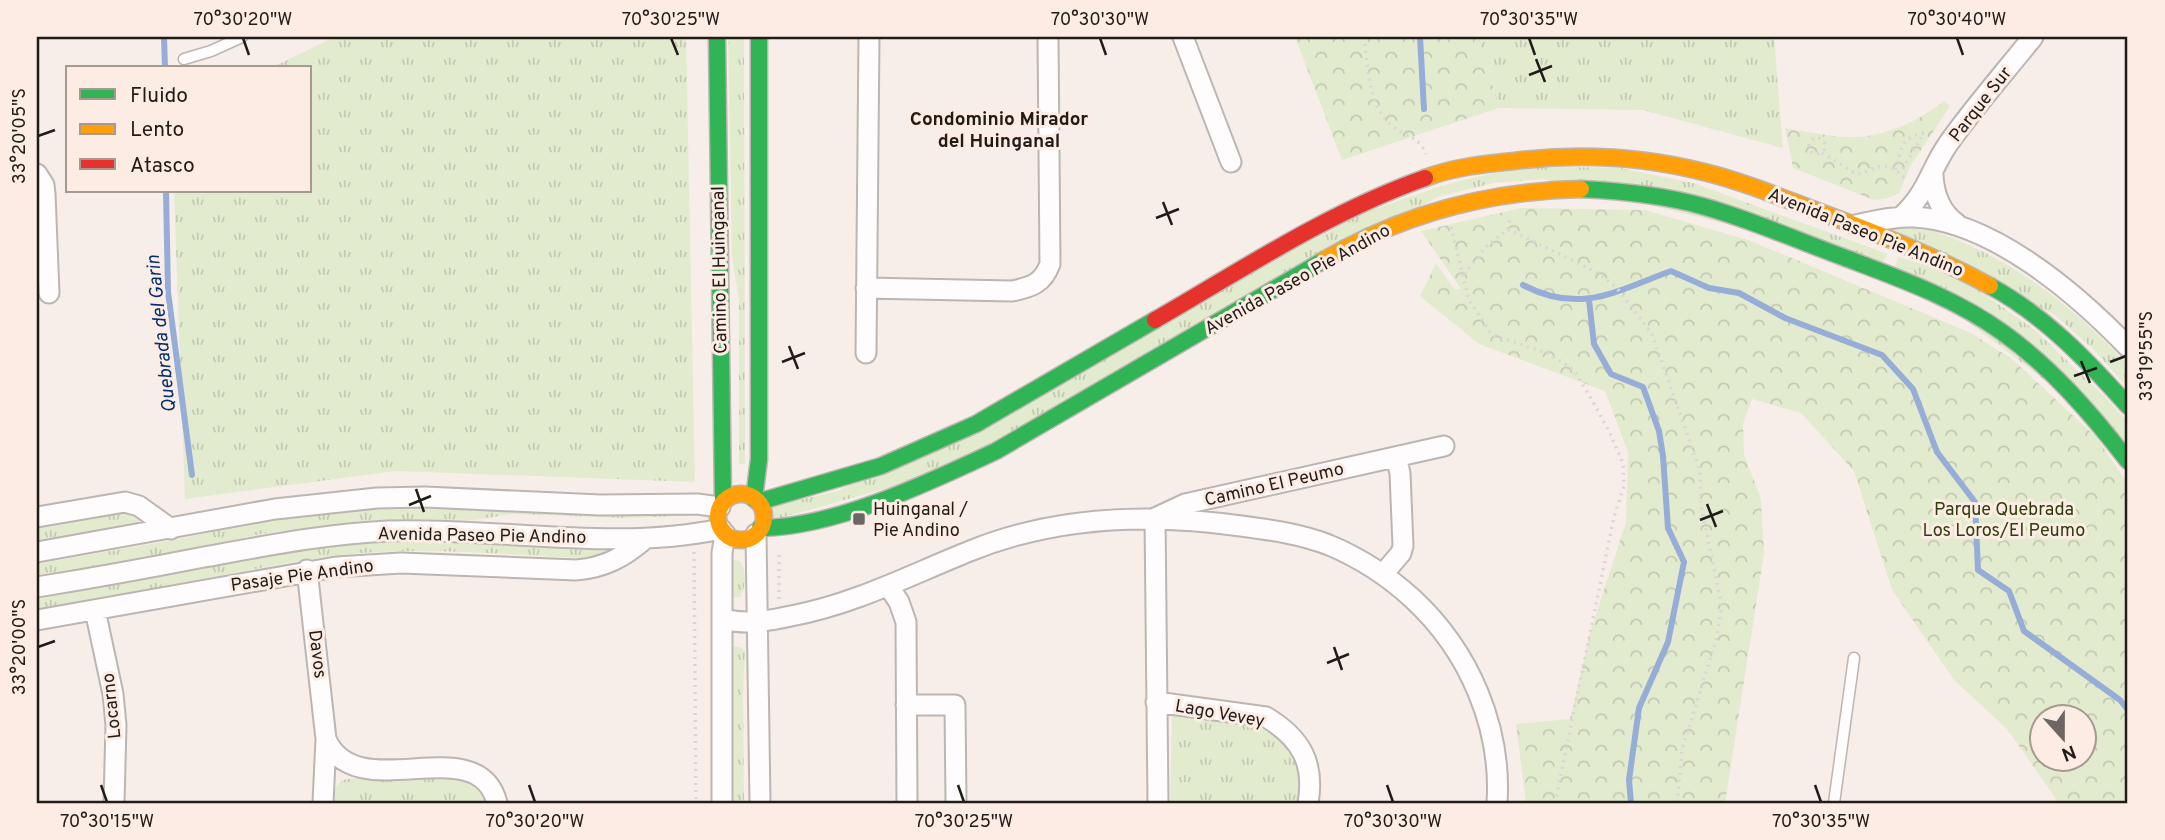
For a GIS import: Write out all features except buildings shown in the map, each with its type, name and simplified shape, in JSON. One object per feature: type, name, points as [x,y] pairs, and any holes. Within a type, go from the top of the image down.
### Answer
[{"type":"street","name":"Camino El Huinganal","points":[[717,37],[722,505]]},
{"type":"street","points":[[759,37],[759,459],[756,500],[764,518],[758,531],[760,803]]},
{"type":"street","points":[[866,353],[869,37]]},
{"type":"street","points":[[866,288],[1012,291],[1028,288],[1045,277],[1050,264],[1048,37]]},
{"type":"street","points":[[1183,37],[1231,162]]},
{"type":"street","name":"Parque Sur","points":[[1901,217],[1920,197],[1950,142],[2033,37]]},
{"type":"street","name":"Avenida Paseo Pie Andino","points":[[756,500],[881,466],[976,424],[1323,223],[1381,195],[1435,174],[1502,161],[1553,156],[1629,158],[1702,171],[1855,225],[1948,262],[1998,290],[2068,343],[2128,406]]},
{"type":"street","points":[[37,174],[44,185],[45,194],[49,293]]},
{"type":"street","points":[[1933,175],[1939,204],[1949,219],[2053,279],[2081,301],[2128,347]]},
{"type":"street","name":"Avenida Paseo Pie Andino","points":[[758,531],[843,513],[912,490],[953,472],[996,451],[1325,259],[1386,228],[1409,218],[1473,199],[1534,190],[1603,190],[1656,195],[1689,202],[1799,241],[1950,301],[2003,333],[2044,365],[2091,414],[2128,461]]},
{"type":"street","points":[[1855,225],[1901,217],[1958,225]]},
{"type":"street","name":"Camino El Peumo","points":[[1155,518],[1185,504],[1444,446]]},
{"type":"street","points":[[1383,574],[1401,553],[1402,546],[1400,473],[1396,457]]},
{"type":"street","points":[[722,803],[723,531],[718,518],[722,505],[735,495],[741,494],[756,500]]},
{"type":"street","name":"Avenida Paseo Pie Andino","points":[[37,552],[275,509],[377,498],[472,498],[600,505],[722,505]]},
{"type":"street","points":[[37,517],[125,502],[139,506],[171,529]]},
{"type":"street","name":"Camino El Peumo","points":[[723,619],[759,622],[829,608],[889,587],[968,551],[1024,533],[1090,521],[1155,518],[1225,524],[1301,536],[1347,553],[1383,574],[1412,597],[1437,624],[1460,657],[1478,692],[1492,732],[1497,803]]},
{"type":"street","name":"Lago Vevey","points":[[1155,518],[1158,803]]},
{"type":"street","name":"Avenida Paseo Pie Andino","points":[[37,587],[263,545],[349,533],[428,531],[645,539],[723,531]]},
{"type":"street","points":[[723,531],[741,540],[758,531]]},
{"type":"street","name":"Pasaje Pie Andino","points":[[37,620],[307,570],[401,563],[591,569],[616,561],[645,539]]},
{"type":"street","name":"Davos","points":[[307,570],[326,739],[323,801]]},
{"type":"street","points":[[889,587],[906,622],[906,803]]},
{"type":"street","name":"Locarno","points":[[95,610],[113,694],[116,725],[114,803]]},
{"type":"street","name":"Lago Vevey","points":[[1156,702],[1266,717],[1280,726],[1303,751],[1311,779],[1308,803]]},
{"type":"street","points":[[906,705],[955,705],[956,803]]},
{"type":"street","points":[[326,739],[334,754],[357,768],[464,770],[484,779],[494,792],[497,803]]},
{"type":"street","name":"Davos","points":[[323,801],[332,782],[357,768]]},
{"type":"lane","points":[[184,59],[242,37]]},
{"type":"lane","points":[[1833,803],[1854,658]]},
{"type":"path","points":[[1364,37],[1377,108],[1393,127],[1417,139],[1435,174]]},
{"type":"path","points":[[1895,170],[1899,150],[1904,143],[1915,135],[1924,133],[1900,173]]},
{"type":"path","points":[[1818,138],[1823,141],[1825,146],[1822,152],[1817,155],[1812,153],[1809,148],[1811,140],[1818,138]]},
{"type":"path","points":[[1822,152],[1861,174],[1875,166],[1886,166],[1900,173],[1909,183]]},
{"type":"path","points":[[1464,274],[1485,247],[1508,229],[1512,213]]},
{"type":"path","points":[[1450,226],[1469,300],[1492,335],[1548,353],[1574,370],[1610,433],[1623,463],[1624,486],[1614,517],[1555,803]]},
{"type":"path","points":[[1508,229],[1597,272],[1616,287],[1652,334],[1700,471],[1701,506],[1722,606],[1716,640],[1682,750],[1677,803]]},
{"type":"path","points":[[694,552],[696,803]]},
{"type":"green space","points":[[334,37],[686,37],[695,482],[396,471],[185,499],[174,192],[312,192],[312,66],[275,66]]},
{"type":"green space","points":[[728,37],[744,37],[745,464],[739,464],[739,300],[732,257]]},
{"type":"green space","points":[[1295,37],[1478,37],[1499,108],[1342,160]]},
{"type":"green space","points":[[1478,37],[1774,37],[1783,148],[1643,110],[1499,108]]},
{"type":"green space","points":[[1944,101],[1950,106],[1911,165],[1899,193],[1888,198],[1874,200],[1793,168],[1785,128],[1838,136],[1872,135],[1898,128]]},
{"type":"green space","points":[[1563,167],[1621,168],[1693,183],[1888,254],[1882,263],[1545,179],[1493,183],[1438,197],[987,446],[891,487],[773,520],[768,514],[773,506],[838,491],[1362,214],[1423,192],[1507,171]]},
{"type":"green space","name":"Parque Quebrada Los Loros/El Peumo","points":[[1521,208],[1645,210],[1751,241],[1971,333],[2012,359],[2096,437],[2128,484],[2128,803],[2059,803],[2039,774],[2098,774],[2098,704],[2028,704],[2028,759],[2007,729],[1954,680],[1892,590],[1854,471],[1801,413],[1752,399],[1743,424],[1744,454],[1761,499],[1764,554],[1725,803],[1526,803],[1516,724],[1570,719],[1590,633],[1626,522],[1628,452],[1605,391],[1479,344],[1420,296],[1436,263],[1454,289],[1461,289],[1421,231]]},
{"type":"green space","points":[[1915,226],[1946,235],[1975,248],[2004,263],[2057,299],[2128,365],[2128,388],[2093,349],[2055,315],[1891,229]]},
{"type":"green space","points":[[1898,257],[1935,267],[1967,282],[2035,330],[2107,399],[2128,423],[2128,443],[1895,267]]},
{"type":"green space","points":[[444,507],[590,515],[684,514],[625,518],[512,514],[475,520],[364,521],[267,533],[37,576],[37,564],[184,538],[277,518],[362,510]]},
{"type":"green space","points":[[121,509],[150,521],[37,541],[37,524]]},
{"type":"green space","points":[[408,540],[611,549],[595,559],[431,551],[334,556],[37,610],[37,599],[293,550]]},
{"type":"green space","points":[[731,560],[740,561],[744,569],[744,584],[740,597],[732,597],[729,593]]},
{"type":"green space","points":[[732,646],[745,651],[744,803],[730,803],[728,651]]},
{"type":"green space","points":[[1172,714],[1246,723],[1281,737],[1293,749],[1300,765],[1300,803],[1170,803]]},
{"type":"green space","points":[[401,777],[464,781],[479,789],[489,803],[334,803],[337,786],[346,779]]},
{"type":"waterway","name":"Quebrada del Garin","points":[[164,37],[165,66]]},
{"type":"waterway","points":[[1420,37],[1424,109]]},
{"type":"waterway","name":"Quebrada del Garin","points":[[166,192],[168,292],[192,475]]},
{"type":"waterway","points":[[1523,285],[1543,294],[1580,299],[1615,292],[1671,271],[1709,288],[1739,293],[1785,318],[1882,355],[1913,389],[1937,452],[1975,502],[1978,570],[2009,591],[2024,631],[2120,700],[2128,710]]},
{"type":"waterway","points":[[1589,300],[1594,344],[1611,374],[1643,387],[1659,431],[1668,528],[1684,562],[1668,642],[1639,708],[1629,780],[1631,803]]},
{"type":"traffic: fast","points":[[717,37],[723,502]]},
{"type":"traffic: fast","points":[[754,499],[759,459],[759,37]]},
{"type":"traffic: fast","points":[[1581,189],[1657,196],[1720,211],[1945,298],[2002,332],[2037,360],[2085,408],[2128,461]]},
{"type":"traffic: fast","points":[[760,528],[788,526],[849,512],[912,489],[996,451],[1324,260]]},
{"type":"traffic: fast","points":[[1990,286],[2047,325],[2081,356],[2128,406]]},
{"type":"traffic: fast","points":[[758,502],[881,466],[976,424],[1155,320]]},
{"type":"traffic: slow","points":[[1425,178],[1469,166],[1562,157],[1657,162],[1750,186],[1888,238],[1990,286]]},
{"type":"traffic: slow","points":[[1324,260],[1385,229],[1448,208],[1513,194],[1581,189]]},
{"type":"traffic: slow","points":[[741,494],[757,501],[764,517],[757,533],[741,540],[725,533],[718,517],[725,501],[741,494]]},
{"type":"traffic: jam","points":[[1155,320],[1321,224],[1425,178]]},
{"type":"place","name":"Huinganal / Pie Andino","points":[[859,519]]},
{"type":"district","name":"Condominio Mirador del Huinganal","points":[[999,129]]}]
